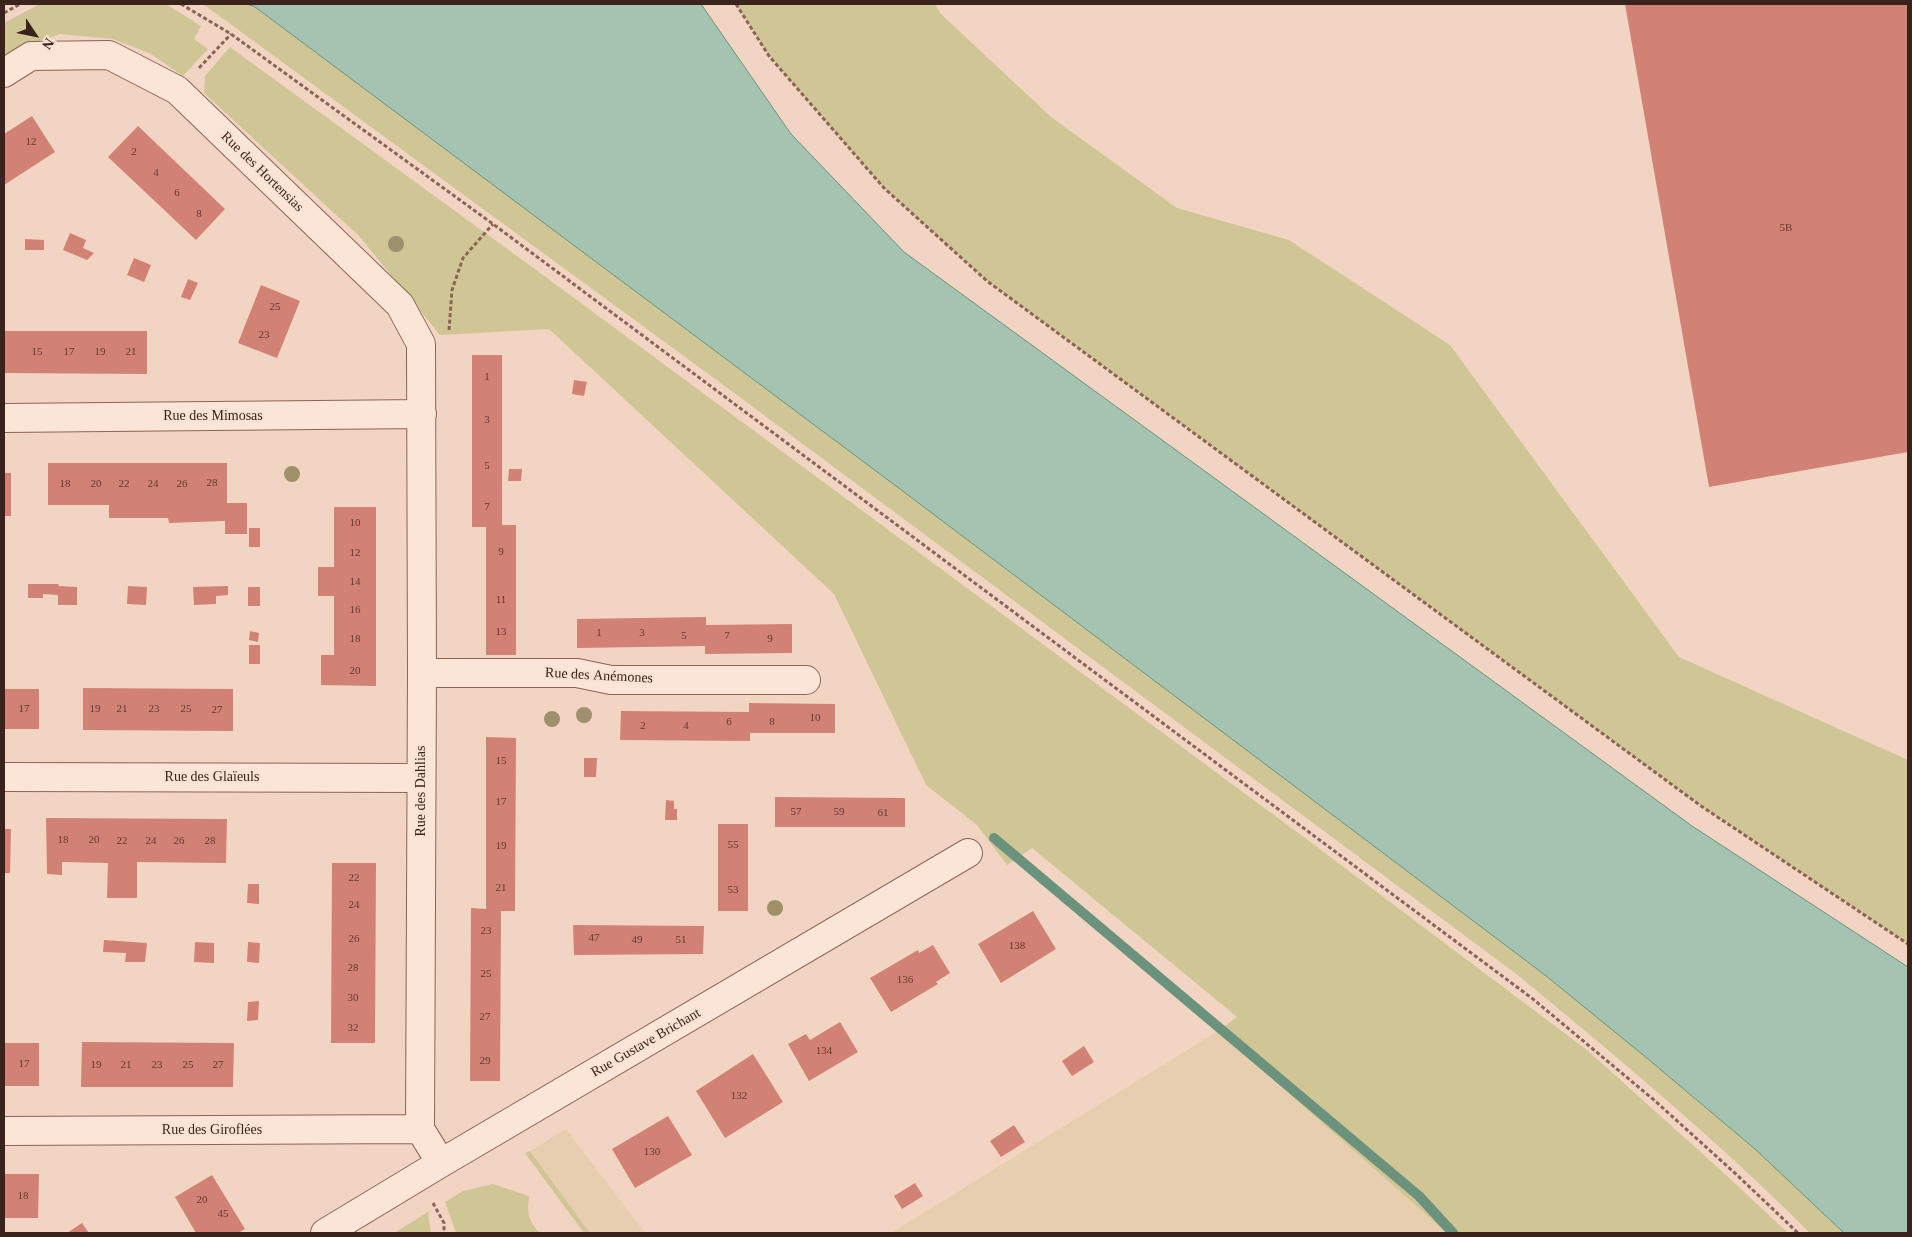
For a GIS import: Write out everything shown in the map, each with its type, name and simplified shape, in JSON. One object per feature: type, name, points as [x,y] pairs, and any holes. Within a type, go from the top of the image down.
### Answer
[{"type":"street","name":"Rue des Hortensias","points":[[4,73],[31,56],[109,55],[177,90],[400,305],[421,344],[422,414]]},
{"type":"street","name":"Rue des Mimosas","points":[[4,418],[422,414]]},
{"type":"street","name":"Rue des Dahlias","points":[[420,1129],[422,414]]},
{"type":"street","name":"Rue des Anémones","points":[[422,673],[577,673],[611,680],[806,680]]},
{"type":"street","name":"Rue des Glaïeuls","points":[[4,777],[421,778]]},
{"type":"street","name":"Rue Gustave Brichant","points":[[325,1233],[968,853]]},
{"type":"street","name":"Rue des Giroflées","points":[[4,1131],[420,1129]]},
{"type":"street","points":[[420,1129],[441,1163]]},
{"type":"path","points":[[4,13],[20,4]]},
{"type":"path","points":[[181,4],[231,34],[493,224],[1533,998],[1654,1100],[1798,1233]]},
{"type":"path","points":[[736,4],[769,56],[884,188],[987,281],[1701,806],[1908,944]]},
{"type":"path","points":[[177,90],[231,34]]},
{"type":"path","points":[[422,370],[445,344],[451,323],[452,290],[463,258],[493,224]]},
{"type":"shaded area","points":[[40,4],[166,4],[201,26],[194,39],[208,49],[183,76],[151,54],[113,39],[60,34],[4,55],[4,23]]},
{"type":"shaded area","points":[[203,4],[248,4],[255,7],[900,489],[1545,975],[1755,1149],[1844,1233],[1810,1233],[1702,1132],[1628,1067],[1515,973],[722,384]]},
{"type":"shaded area","points":[[248,4],[701,4],[791,134],[904,252],[1692,826],[1908,967],[1908,1233],[1844,1233],[1755,1149],[1545,975],[900,489],[255,7]]},
{"type":"shaded area","points":[[736,4],[935,4],[940,13],[1051,117],[1177,208],[1289,240],[1450,345],[1679,657],[1908,760],[1908,944],[1701,806],[987,281],[884,188],[769,56]]},
{"type":"shaded area","points":[[230,47],[898,537],[1309,841],[1587,1050],[1788,1233],[1447,1233],[1218,1031],[1237,1017],[1032,848],[1007,865],[977,825],[926,785],[834,594],[549,329],[440,335],[360,237],[204,93],[205,76]]},
{"type":"shaded area","points":[[1218,1031],[1447,1233],[891,1233]]},
{"type":"shaded area","points":[[566,1129],[645,1233],[590,1233],[530,1151]]},
{"type":"shaded area","points":[[530,1151],[590,1233],[584,1233],[525,1153]]},
{"type":"shaded area","points":[[493,1184],[529,1196],[529,1216],[540,1233],[456,1233],[445,1202],[463,1191]]},
{"type":"shaded area","points":[[428,1212],[431,1233],[394,1233]]},
{"type":"building","points":[[1625,4],[1908,4],[1908,452],[1709,487]]},
{"type":"building","points":[[32,116],[55,152],[4,185],[4,134]]},
{"type":"building","points":[[138,126],[225,209],[196,240],[108,157]]},
{"type":"building","points":[[70,233],[86,240],[83,248],[94,253],[87,260],[63,250]]},
{"type":"building","points":[[25,239],[44,240],[44,250],[25,250]]},
{"type":"building","points":[[134,258],[151,265],[144,282],[127,275]]},
{"type":"building","points":[[188,279],[198,283],[190,300],[181,297]]},
{"type":"building","points":[[261,285],[300,301],[277,358],[238,343]]},
{"type":"building","points":[[4,331],[147,331],[147,374],[4,373]]},
{"type":"building","points":[[472,355],[502,355],[502,525],[516,525],[516,655],[486,655],[486,527],[472,527]]},
{"type":"building","points":[[574,380],[587,382],[584,396],[572,394]]},
{"type":"building","points":[[48,463],[227,463],[227,503],[247,503],[247,534],[225,534],[225,521],[169,523],[168,518],[109,518],[109,505],[48,505]]},
{"type":"building","points":[[509,469],[522,469],[521,481],[508,481]]},
{"type":"building","points":[[4,473],[11,473],[11,516],[4,516]]},
{"type":"building","points":[[334,507],[376,507],[376,686],[321,685],[321,655],[334,655],[334,596],[318,596],[318,567],[334,567]]},
{"type":"building","points":[[249,528],[260,528],[260,547],[249,547]]},
{"type":"building","points":[[28,584],[58,584],[59,586],[77,587],[77,605],[58,605],[58,595],[43,594],[43,598],[28,598]]},
{"type":"building","points":[[128,586],[147,587],[146,605],[127,604]]},
{"type":"building","points":[[228,586],[228,595],[216,596],[216,604],[194,605],[193,587]]},
{"type":"building","points":[[248,587],[260,587],[260,606],[248,606]]},
{"type":"building","points":[[706,617],[706,625],[792,624],[792,653],[705,654],[705,646],[577,648],[577,619]]},
{"type":"building","points":[[250,631],[259,633],[258,642],[249,640]]},
{"type":"building","points":[[249,645],[260,645],[260,664],[249,664]]},
{"type":"building","points":[[83,688],[233,689],[233,731],[83,730]]},
{"type":"building","points":[[4,689],[39,689],[39,729],[4,729]]},
{"type":"building","points":[[749,703],[835,704],[835,733],[750,733],[750,741],[620,740],[621,711],[749,712]]},
{"type":"building","points":[[486,737],[516,738],[515,911],[501,911],[500,1081],[470,1081],[471,908],[486,909]]},
{"type":"building","points":[[584,758],[597,758],[596,777],[584,777]]},
{"type":"building","points":[[775,797],[905,798],[905,827],[775,827]]},
{"type":"building","points":[[666,800],[674,801],[674,809],[677,809],[677,820],[665,820]]},
{"type":"building","points":[[46,818],[227,819],[226,863],[137,862],[137,898],[107,898],[108,863],[62,862],[62,875],[47,874]]},
{"type":"building","points":[[718,824],[748,824],[748,911],[718,911]]},
{"type":"building","points":[[4,829],[11,829],[10,873],[4,873]]},
{"type":"building","points":[[332,863],[376,863],[375,1043],[331,1043]]},
{"type":"building","points":[[248,884],[259,884],[259,904],[247,903]]},
{"type":"building","points":[[1033,911],[1056,949],[1001,983],[978,944]]},
{"type":"building","points":[[573,925],[704,926],[703,954],[574,955]]},
{"type":"building","points":[[104,940],[147,943],[145,962],[125,962],[126,953],[103,952]]},
{"type":"building","points":[[195,942],[214,943],[214,963],[194,962]]},
{"type":"building","points":[[248,942],[260,943],[259,963],[247,962]]},
{"type":"building","points":[[933,945],[950,973],[936,982],[938,984],[891,1012],[870,978],[918,950],[919,953]]},
{"type":"building","points":[[259,1001],[258,1020],[247,1021],[248,1002]]},
{"type":"building","points":[[840,1022],[858,1052],[809,1081],[788,1044],[806,1034],[810,1040]]},
{"type":"building","points":[[82,1042],[234,1043],[233,1087],[81,1087]]},
{"type":"building","points":[[4,1043],[39,1043],[39,1086],[4,1086]]},
{"type":"building","points":[[1084,1046],[1094,1062],[1072,1076],[1062,1061]]},
{"type":"building","points":[[753,1054],[783,1102],[725,1138],[696,1091]]},
{"type":"building","points":[[668,1116],[692,1155],[635,1188],[612,1149]]},
{"type":"building","points":[[1014,1125],[1025,1142],[1001,1157],[990,1141]]},
{"type":"building","points":[[4,1174],[39,1174],[38,1218],[4,1218]]},
{"type":"building","points":[[212,1175],[245,1229],[238,1233],[196,1233],[175,1197]]},
{"type":"building","points":[[915,1183],[923,1196],[902,1209],[894,1196]]},
{"type":"building","points":[[82,1223],[89,1233],[67,1233]]},
{"type":"waterway","points":[[994,838],[1419,1196],[1453,1233]]}]
